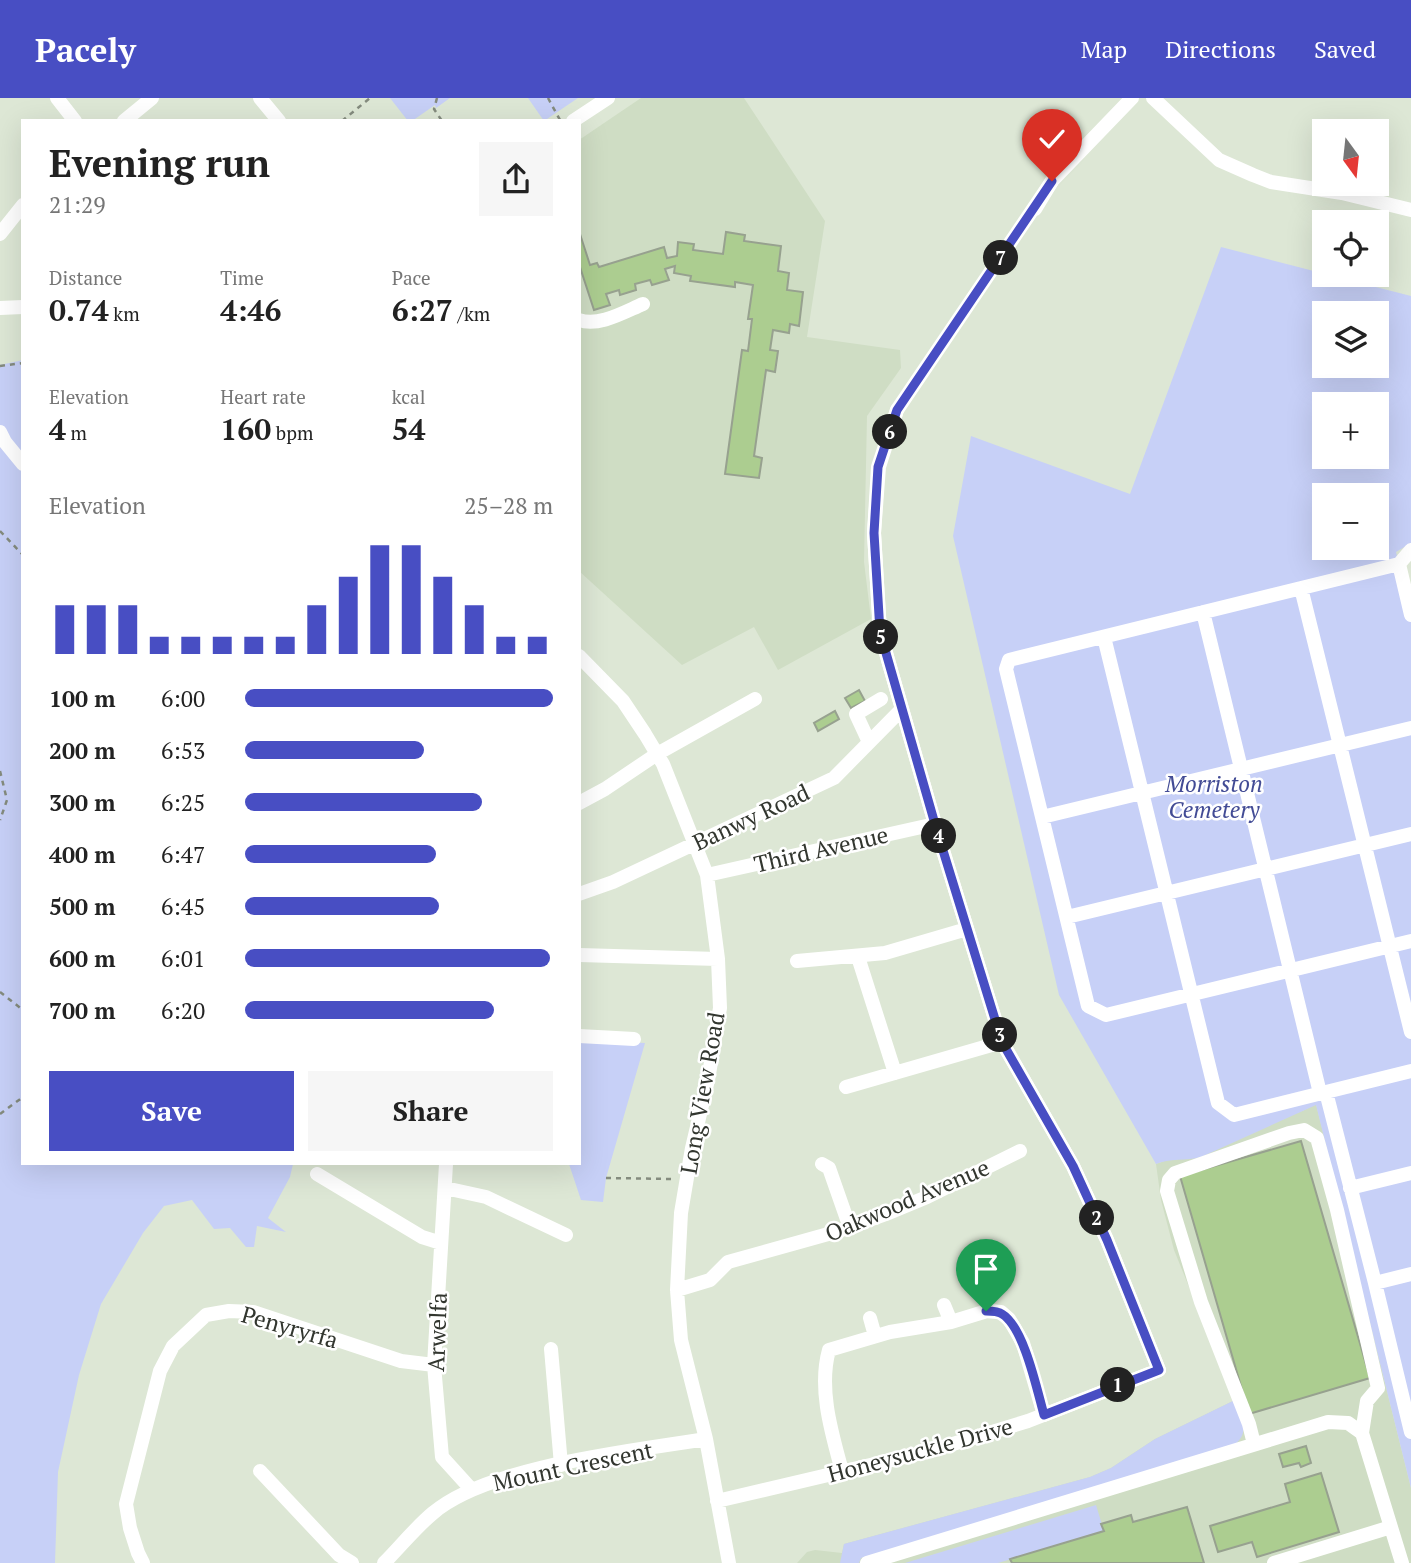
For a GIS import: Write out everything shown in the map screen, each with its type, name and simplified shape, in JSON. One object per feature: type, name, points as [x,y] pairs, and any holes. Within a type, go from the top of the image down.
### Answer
[{"type":"street","points":[[57,98],[73,119]]},
{"type":"street","points":[[126,119],[152,98]]},
{"type":"street","points":[[260,98],[277,119]]},
{"type":"street","points":[[576,119],[608,98]]},
{"type":"street","points":[[1035,209],[1052,181],[1132,98]]},
{"type":"street","points":[[1153,98],[1219,160],[1241,170],[1271,182],[1363,197],[1411,210]]},
{"type":"street","points":[[0,234],[21,208]]},
{"type":"street","points":[[581,321],[601,320],[643,304]]},
{"type":"street","points":[[0,309],[21,307]]},
{"type":"street","points":[[846,1087],[1002,1042],[880,632],[874,533],[878,467],[897,410]]},
{"type":"street","points":[[0,432],[21,462]]},
{"type":"street","points":[[1411,550],[1399,564],[1009,660],[1006,669],[1088,1006],[1106,1015],[1411,941]]},
{"type":"street","points":[[1399,564],[1411,615]]},
{"type":"street","points":[[1301,588],[1411,1032]]},
{"type":"street","points":[[1203,612],[1323,1092],[1375,1283],[1405,1379],[1411,1432]]},
{"type":"street","points":[[1104,637],[1219,1103],[1234,1115],[1411,1071]]},
{"type":"street","name":"Long View Road","points":[[581,658],[623,701],[657,754],[707,875],[718,959],[720,1008],[681,1213],[677,1290],[681,1340],[706,1439],[729,1563]]},
{"type":"street","points":[[581,802],[657,754],[755,699]]},
{"type":"street","points":[[869,742],[856,714],[881,699]]},
{"type":"street","name":"Banwy Road","points":[[581,893],[613,882],[834,778],[902,709]]},
{"type":"street","points":[[1042,817],[1411,728]]},
{"type":"street","name":"Third Avenue","points":[[707,875],[935,824]]},
{"type":"street","points":[[1067,918],[1411,834]]},
{"type":"street","points":[[797,961],[885,953],[967,929]]},
{"type":"street","points":[[581,955],[718,959]]},
{"type":"street","points":[[858,957],[895,1073]]},
{"type":"street","points":[[581,1036],[634,1039]]},
{"type":"street","name":"Honeysuckle Drive","points":[[717,1501],[930,1451],[1044,1415],[1159,1370],[1107,1240],[1073,1166],[1002,1042]]},
{"type":"street","points":[[1254,1444],[1249,1424],[1201,1301],[1167,1191],[1169,1180],[1175,1173],[1304,1130],[1317,1138],[1337,1210],[1378,1388],[1367,1401],[1362,1433],[1402,1563]]},
{"type":"street","name":"Oakwood Avenue","points":[[677,1290],[709,1280],[728,1262],[850,1228],[927,1197],[1020,1151]]},
{"type":"street","points":[[822,1164],[829,1168],[850,1228]]},
{"type":"street","name":"Arwelfa","points":[[446,1165],[434,1365],[442,1457],[471,1489]]},
{"type":"street","points":[[1350,1188],[1411,1173]]},
{"type":"street","points":[[317,1174],[422,1237],[441,1243]]},
{"type":"street","points":[[445,1188],[486,1197],[566,1235]]},
{"type":"street","points":[[1375,1283],[1411,1274]]},
{"type":"street","points":[[944,1305],[951,1322]]},
{"type":"street","points":[[842,1471],[831,1430],[824,1378],[825,1363],[829,1350],[874,1336],[951,1322],[986,1311],[1000,1312],[1009,1319],[1023,1343],[1044,1415]]},
{"type":"street","name":"Penyryrfa","points":[[143,1563],[130,1528],[126,1504],[131,1477],[160,1371],[173,1346],[206,1314],[253,1312],[401,1361],[434,1365]]},
{"type":"street","points":[[870,1318],[874,1336]]},
{"type":"street","points":[[551,1349],[562,1465]]},
{"type":"street","points":[[867,1563],[1328,1422],[1348,1423],[1362,1433]]},
{"type":"street","name":"Mount Crescent","points":[[384,1563],[434,1512],[471,1489],[562,1465],[706,1439]]},
{"type":"street","points":[[260,1471],[339,1555],[352,1563]]},
{"type":"street","points":[[1274,1563],[1391,1527]]},
{"type":"path","points":[[344,119],[370,98]]},
{"type":"path","points":[[437,98],[436,107],[433,109],[440,119]]},
{"type":"path","points":[[548,98],[560,119]]},
{"type":"path","points":[[897,410],[1035,209]]},
{"type":"path","points":[[0,366],[21,363]]},
{"type":"path","points":[[0,530],[21,553]]},
{"type":"path","points":[[0,771],[8,800],[0,820]]},
{"type":"path","points":[[0,992],[21,1008]]},
{"type":"path","points":[[0,1114],[21,1098]]},
{"type":"path","points":[[606,1178],[687,1179]]},
{"type":"shaded area","points":[[641,98],[744,98],[825,221],[807,337],[900,350],[901,368],[867,416],[864,562],[871,619],[778,670],[754,627],[682,665],[581,573],[581,139]]},
{"type":"shaded area","points":[[1316,1104],[1411,1488],[1411,1563],[797,1563],[807,1552],[815,1550],[842,1553],[844,1544],[1090,1477],[1111,1468],[1155,1439],[1235,1400],[1174,1250],[1161,1200],[1156,1164]]},
{"type":"green space","points":[[390,98],[450,98],[415,119],[406,119]]},
{"type":"green space","points":[[528,98],[578,98],[547,119],[543,119]]},
{"type":"green space","name":"Morriston Cemetery","points":[[1221,247],[1312,270],[1312,287],[1376,287],[1411,296],[1411,543],[1396,552],[1411,615],[1411,1488],[1316,1105],[1201,1157],[1156,1164],[1059,995],[953,536],[971,436],[1130,494]]},
{"type":"green space","points":[[21,360],[21,1165],[293,1165],[290,1177],[268,1218],[286,1232],[257,1226],[254,1247],[246,1247],[230,1228],[214,1229],[192,1200],[164,1206],[143,1233],[101,1304],[79,1375],[58,1472],[55,1563],[0,1563],[0,365]]},
{"type":"green space","points":[[581,1040],[645,1043],[606,1178],[603,1202],[581,1200],[569,1165],[581,1165]]},
{"type":"green space","points":[[1235,1400],[1243,1430],[1234,1445],[861,1558],[859,1563],[840,1563],[844,1544],[1090,1477],[1111,1468],[1155,1439]]},
{"type":"green space","points":[[1096,1505],[1104,1531],[998,1563],[905,1563]]},
{"type":"building","points":[[726,232],[745,235],[744,241],[781,246],[778,271],[789,273],[787,290],[803,292],[799,326],[790,324],[789,333],[773,330],[770,350],[778,351],[775,372],[766,370],[754,456],[762,458],[759,478],[725,474],[742,350],[748,351],[752,319],[748,319],[753,285],[735,282],[735,287],[690,281],[691,276],[674,273],[675,266],[665,269],[669,280],[652,285],[650,280],[635,284],[636,290],[620,295],[619,290],[606,294],[610,305],[594,310],[581,270],[581,237],[590,265],[597,263],[599,267],[664,247],[667,258],[677,256],[678,242],[694,244],[693,250],[723,254]]},
{"type":"building","points":[[859,690],[865,701],[851,708],[845,698]]},
{"type":"building","points":[[835,711],[839,719],[818,731],[814,723]]},
{"type":"building","points":[[1301,1141],[1370,1378],[1249,1414],[1180,1176]]},
{"type":"building","points":[[1306,1446],[1311,1463],[1301,1467],[1299,1463],[1283,1467],[1279,1454]]},
{"type":"building","points":[[1321,1473],[1339,1532],[1257,1557],[1252,1542],[1218,1552],[1210,1526],[1290,1502],[1285,1484]]},
{"type":"building","points":[[1187,1507],[1204,1563],[1012,1563],[1010,1559],[1104,1531],[1101,1524],[1131,1515],[1133,1522]]},
{"type":"route","points":[[986,1311],[1000,1312],[1009,1319],[1023,1343],[1044,1415],[1159,1370],[1107,1240],[1073,1166],[1002,1042],[937,831],[880,632],[874,533],[878,467],[897,410],[1052,181]]}]
